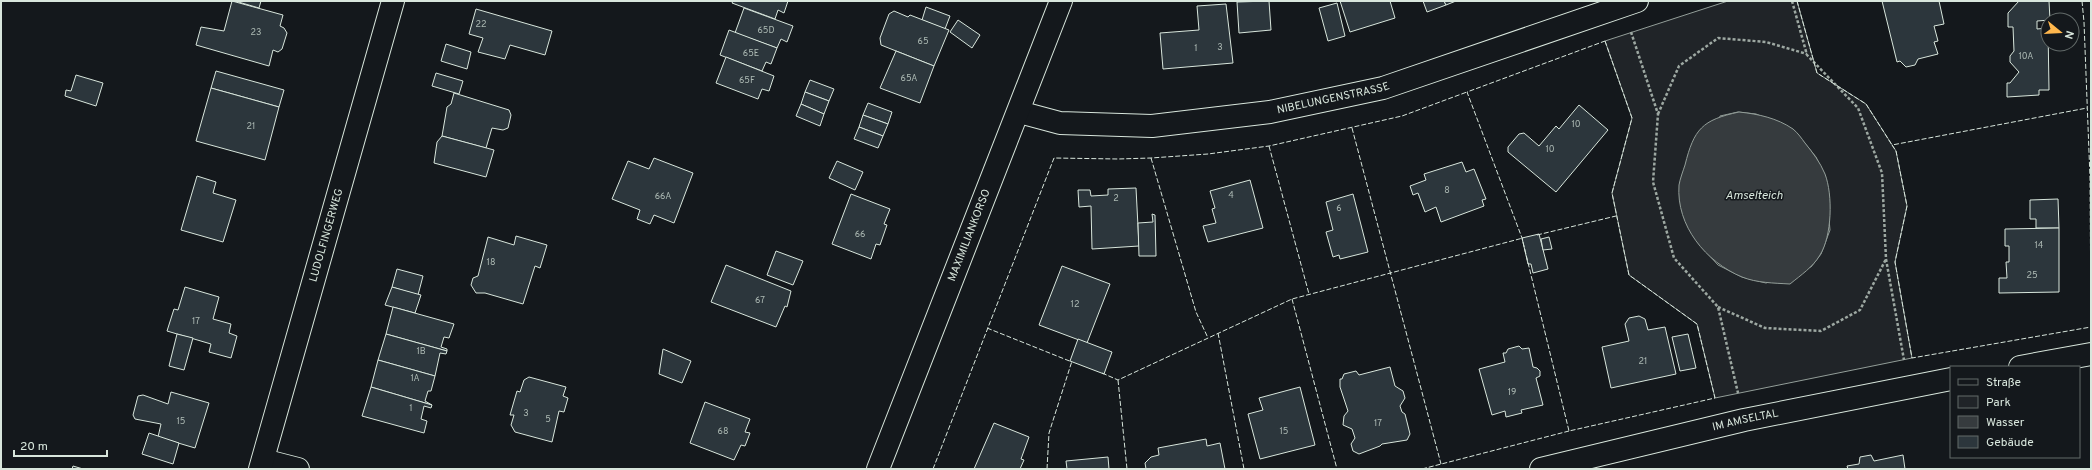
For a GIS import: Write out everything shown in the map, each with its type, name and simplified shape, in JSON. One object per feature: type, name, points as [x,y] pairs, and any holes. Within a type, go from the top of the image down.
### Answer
[{"type":"street","name":"LUDOLFINGERWEG","points":[[262,464],[393,1]]},
{"type":"street","name":"MAXIMILIANKORSO","points":[[878,469],[1019,112],[1061,1]]},
{"type":"street","name":"NIBELUNGENSTRASSE","points":[[1019,112],[1060,123],[1152,126],[1209,121],[1278,111],[1383,88],[1637,1]]},
{"type":"street","points":[[2025,366],[2091,354]]},
{"type":"street","name":"IM AMSELTAL","points":[[1541,469],[1744,420],[1950,379]]},
{"type":"street","points":[[262,464],[298,469]]},
{"type":"path","points":[[1792,1],[1807,54],[1858,108],[1882,173],[1886,258],[1905,365]]},
{"type":"path","points":[[1629,25],[1658,114]]},
{"type":"path","points":[[1807,54],[1766,42],[1718,38],[1679,66],[1658,114],[1653,182],[1674,258],[1718,307],[1764,328],[1820,331],[1860,310],[1886,258]]},
{"type":"path","points":[[1718,307],[1739,399]]},
{"type":"green space","points":[[1728,1],[1797,1],[1817,73],[1866,104],[1896,151],[1907,206],[1895,262],[1912,358],[1715,398],[1697,324],[1629,275],[1612,193],[1632,118],[1605,41]],"holes":[[[1738,112],[1756,114],[1794,130],[1816,157],[1825,176],[1830,230],[1821,254],[1811,267],[1766,283],[1742,277],[1718,265],[1698,243],[1720,116]]]},
{"type":"water","name":"Amselteich","points":[[1739,112],[1767,117],[1793,129],[1814,154],[1825,174],[1828,183],[1830,215],[1829,227],[1824,247],[1814,263],[1790,284],[1754,280],[1742,277],[1729,270],[1705,252],[1688,228],[1683,215],[1679,200],[1679,185],[1688,153],[1696,135],[1708,123],[1726,115]]},
{"type":"building","points":[[232,1],[283,15],[280,26],[284,28],[287,33],[282,49],[278,52],[273,50],[269,66],[196,45],[201,27],[224,31]]},
{"type":"building","points":[[235,1],[261,1],[259,8]]},
{"type":"building","points":[[733,1],[788,1],[784,13],[778,10],[775,19],[732,3]]},
{"type":"building","points":[[1269,1],[1271,30],[1239,33],[1237,2]]},
{"type":"building","points":[[1340,1],[1390,1],[1395,18],[1350,32]]},
{"type":"building","points":[[1423,1],[1444,1],[1446,5],[1427,12]]},
{"type":"building","points":[[1444,1],[1456,1],[1446,5]]},
{"type":"building","points":[[1882,1],[1939,1],[1944,24],[1934,26],[1938,41],[1934,42],[1938,54],[1918,59],[1915,65],[1906,67],[1900,61],[1897,62]]},
{"type":"building","points":[[2019,1],[2049,1],[2050,12],[2040,12],[2040,21],[2037,21],[2037,29],[2040,29],[2040,52],[2048,52],[2049,90],[2039,90],[2039,95],[2007,97],[2007,83],[2010,83],[2019,72],[2010,62],[2010,56],[2014,51],[2013,27],[2008,27],[2008,13]]},
{"type":"building","points":[[1337,3],[1345,36],[1328,41],[1319,8]]},
{"type":"building","points":[[1226,4],[1233,63],[1163,69],[1160,33],[1199,30],[1197,6]]},
{"type":"building","points":[[926,7],[950,16],[945,29],[922,20]]},
{"type":"building","points":[[744,8],[793,26],[787,42],[781,39],[777,48],[735,33]]},
{"type":"building","points":[[476,9],[552,31],[545,55],[510,45],[505,59],[478,52],[483,38],[469,34]]},
{"type":"building","points":[[894,11],[908,17],[910,15],[949,30],[934,66],[881,45],[880,38],[889,14]]},
{"type":"building","points":[[958,20],[980,35],[972,48],[950,32]]},
{"type":"building","points":[[729,30],[777,48],[771,64],[766,62],[762,71],[720,55]]},
{"type":"building","points":[[446,44],[471,52],[467,69],[441,61]]},
{"type":"building","points":[[896,51],[934,66],[920,103],[880,88]]},
{"type":"building","points":[[726,57],[774,76],[769,91],[762,89],[758,99],[716,83]]},
{"type":"building","points":[[216,71],[284,90],[279,107],[211,88]]},
{"type":"building","points":[[436,73],[463,81],[459,94],[432,86]]},
{"type":"building","points":[[76,75],[103,83],[96,106],[65,96],[66,90],[71,91]]},
{"type":"building","points":[[810,80],[834,89],[829,101],[805,92]]},
{"type":"building","points":[[211,88],[279,107],[265,160],[196,141]]},
{"type":"building","points":[[805,92],[829,101],[824,114],[801,104]]},
{"type":"building","points":[[454,93],[509,110],[511,115],[508,128],[503,130],[492,128],[486,148],[442,136],[447,107],[451,104]]},
{"type":"building","points":[[868,103],[892,112],[888,124],[863,115]]},
{"type":"building","points":[[801,104],[824,114],[820,126],[796,116]]},
{"type":"building","points":[[1579,105],[1608,130],[1556,192],[1508,152],[1508,147],[1519,134],[1524,133],[1539,146],[1556,126],[1559,129]]},
{"type":"building","points":[[863,115],[888,124],[883,136],[859,127]]},
{"type":"building","points":[[859,127],[883,136],[878,148],[854,139]]},
{"type":"building","points":[[442,136],[494,150],[486,177],[434,163],[437,142]]},
{"type":"building","points":[[654,158],[693,173],[674,223],[654,215],[650,224],[637,219],[640,210],[612,199],[628,161],[649,169]]},
{"type":"building","points":[[837,161],[863,172],[855,190],[829,178]]},
{"type":"building","points":[[1462,162],[1466,172],[1474,169],[1486,199],[1482,200],[1484,206],[1441,222],[1436,207],[1425,212],[1418,193],[1413,195],[1410,186],[1426,180],[1424,174]]},
{"type":"building","points":[[197,176],[216,182],[213,193],[236,200],[223,242],[181,230]]},
{"type":"building","points":[[1250,180],[1263,228],[1208,242],[1203,226],[1216,223],[1212,209],[1215,208],[1210,191]]},
{"type":"building","points":[[1136,188],[1139,246],[1092,249],[1091,206],[1079,207],[1078,190],[1090,190],[1091,196],[1108,195],[1108,189]]},
{"type":"building","points":[[851,194],[890,209],[884,224],[887,225],[880,245],[876,244],[871,259],[832,244]]},
{"type":"building","points":[[1353,194],[1368,252],[1340,259],[1339,255],[1333,257],[1326,232],[1333,230],[1326,202]]},
{"type":"building","points":[[2058,199],[2059,228],[2036,228],[2036,219],[2030,219],[2030,200]]},
{"type":"building","points":[[1152,214],[1155,215],[1156,256],[1139,256],[1138,223],[1153,222]]},
{"type":"building","points":[[2059,228],[2059,292],[1999,293],[1999,278],[2007,278],[2006,262],[2009,262],[2009,246],[2005,246],[2005,229]]},
{"type":"building","points":[[1539,234],[1548,269],[1533,273],[1531,264],[1528,264],[1522,238]]},
{"type":"building","points":[[516,236],[547,245],[540,268],[535,266],[523,304],[485,293],[476,293],[471,285],[473,278],[478,276],[488,237],[514,245]]},
{"type":"building","points":[[1549,237],[1552,249],[1543,250],[1541,239]]},
{"type":"building","points":[[776,251],[803,261],[793,285],[767,275]]},
{"type":"building","points":[[726,265],[791,291],[787,307],[785,306],[776,327],[711,302]]},
{"type":"building","points":[[1062,266],[1110,284],[1087,343],[1039,325]]},
{"type":"building","points":[[397,269],[423,276],[418,295],[392,287]]},
{"type":"building","points":[[185,287],[219,297],[213,319],[231,324],[229,333],[237,336],[231,358],[209,352],[211,344],[167,331],[174,309],[178,310]]},
{"type":"building","points":[[392,287],[421,295],[415,313],[385,305]]},
{"type":"building","points":[[393,307],[454,324],[449,338],[444,337],[441,347],[447,349],[447,351],[386,334]]},
{"type":"building","points":[[1639,316],[1645,319],[1648,330],[1665,327],[1676,374],[1611,388],[1602,347],[1629,341],[1625,324],[1629,318]]},
{"type":"building","points":[[177,334],[193,338],[184,370],[169,366]]},
{"type":"building","points":[[386,334],[447,351],[446,354],[440,353],[435,376],[378,360]]},
{"type":"building","points":[[1688,334],[1696,368],[1680,371],[1672,337]]},
{"type":"building","points":[[1078,339],[1112,352],[1104,374],[1070,361]]},
{"type":"building","points":[[1519,346],[1522,349],[1529,348],[1533,367],[1540,371],[1540,376],[1536,378],[1543,405],[1521,410],[1522,413],[1506,417],[1505,411],[1492,415],[1479,369],[1505,362],[1503,353],[1506,353],[1508,349]]},
{"type":"building","points":[[663,349],[691,361],[682,383],[659,374]]},
{"type":"building","points":[[378,360],[435,376],[431,391],[428,391],[425,401],[432,405],[371,387]]},
{"type":"building","points":[[1390,367],[1395,386],[1403,391],[1405,398],[1400,406],[1402,412],[1405,414],[1410,434],[1407,440],[1382,444],[1359,454],[1353,451],[1351,444],[1355,438],[1352,429],[1343,425],[1344,416],[1348,411],[1340,387],[1340,379],[1342,379],[1344,374],[1356,371],[1359,375]]},
{"type":"building","points":[[529,377],[566,387],[563,396],[568,398],[564,412],[559,411],[552,442],[515,432],[511,425],[514,415],[510,415],[517,391],[520,392],[524,380]]},
{"type":"building","points":[[371,387],[432,405],[431,408],[424,406],[421,419],[427,421],[424,433],[362,416]]},
{"type":"building","points":[[1300,387],[1315,445],[1260,459],[1248,414],[1263,410],[1259,398]]},
{"type":"building","points":[[171,392],[209,403],[195,448],[158,437],[161,424],[135,419],[133,415],[138,396],[143,395],[168,404]]},
{"type":"building","points":[[705,402],[750,419],[745,432],[750,433],[745,446],[741,445],[734,460],[690,443]]},
{"type":"building","points":[[994,423],[1029,437],[1021,459],[1024,460],[1020,469],[974,469]]},
{"type":"building","points":[[149,433],[179,443],[173,464],[142,454]]},
{"type":"building","points":[[1206,439],[1207,446],[1220,443],[1225,469],[1146,469],[1145,463],[1151,457],[1159,455],[1158,448]]},
{"type":"building","points":[[1871,455],[1874,461],[1903,455],[1905,469],[1848,469],[1847,466],[1859,464],[1860,457]]},
{"type":"building","points":[[1108,457],[1109,469],[1067,469],[1066,461]]},
{"type":"building","points":[[73,466],[83,469],[72,469]]},
{"type":"fence","points":[[1797,1],[1817,73],[1866,104],[1892,145]]},
{"type":"fence","points":[[2082,1],[2084,22],[2090,178],[2091,327],[1912,358],[1895,262],[1907,206],[1896,151],[1892,145],[2087,108]]},
{"type":"fence","points":[[1605,41],[1632,118],[1612,193],[1629,275],[1697,324],[1715,398],[1569,431],[1522,238],[1467,92],[1605,41]]},
{"type":"fence","points":[[933,469],[1054,158],[1151,158],[1208,154],[1269,146],[1402,116],[1467,92]]},
{"type":"fence","points":[[1352,128],[1441,464]]},
{"type":"fence","points":[[1269,146],[1309,294]]},
{"type":"fence","points":[[1151,158],[1196,312],[1208,338]]},
{"type":"fence","points":[[1537,235],[1616,216]]},
{"type":"fence","points":[[1102,373],[1118,380],[1292,299],[1523,238]]},
{"type":"fence","points":[[1292,299],[1337,469]]},
{"type":"fence","points":[[987,328],[1072,362]]},
{"type":"fence","points":[[1218,333],[1244,469]]},
{"type":"fence","points":[[1047,469],[1049,433],[1072,361]]},
{"type":"fence","points":[[1118,380],[1127,469]]},
{"type":"fence","points":[[1422,469],[1569,431]]}]
